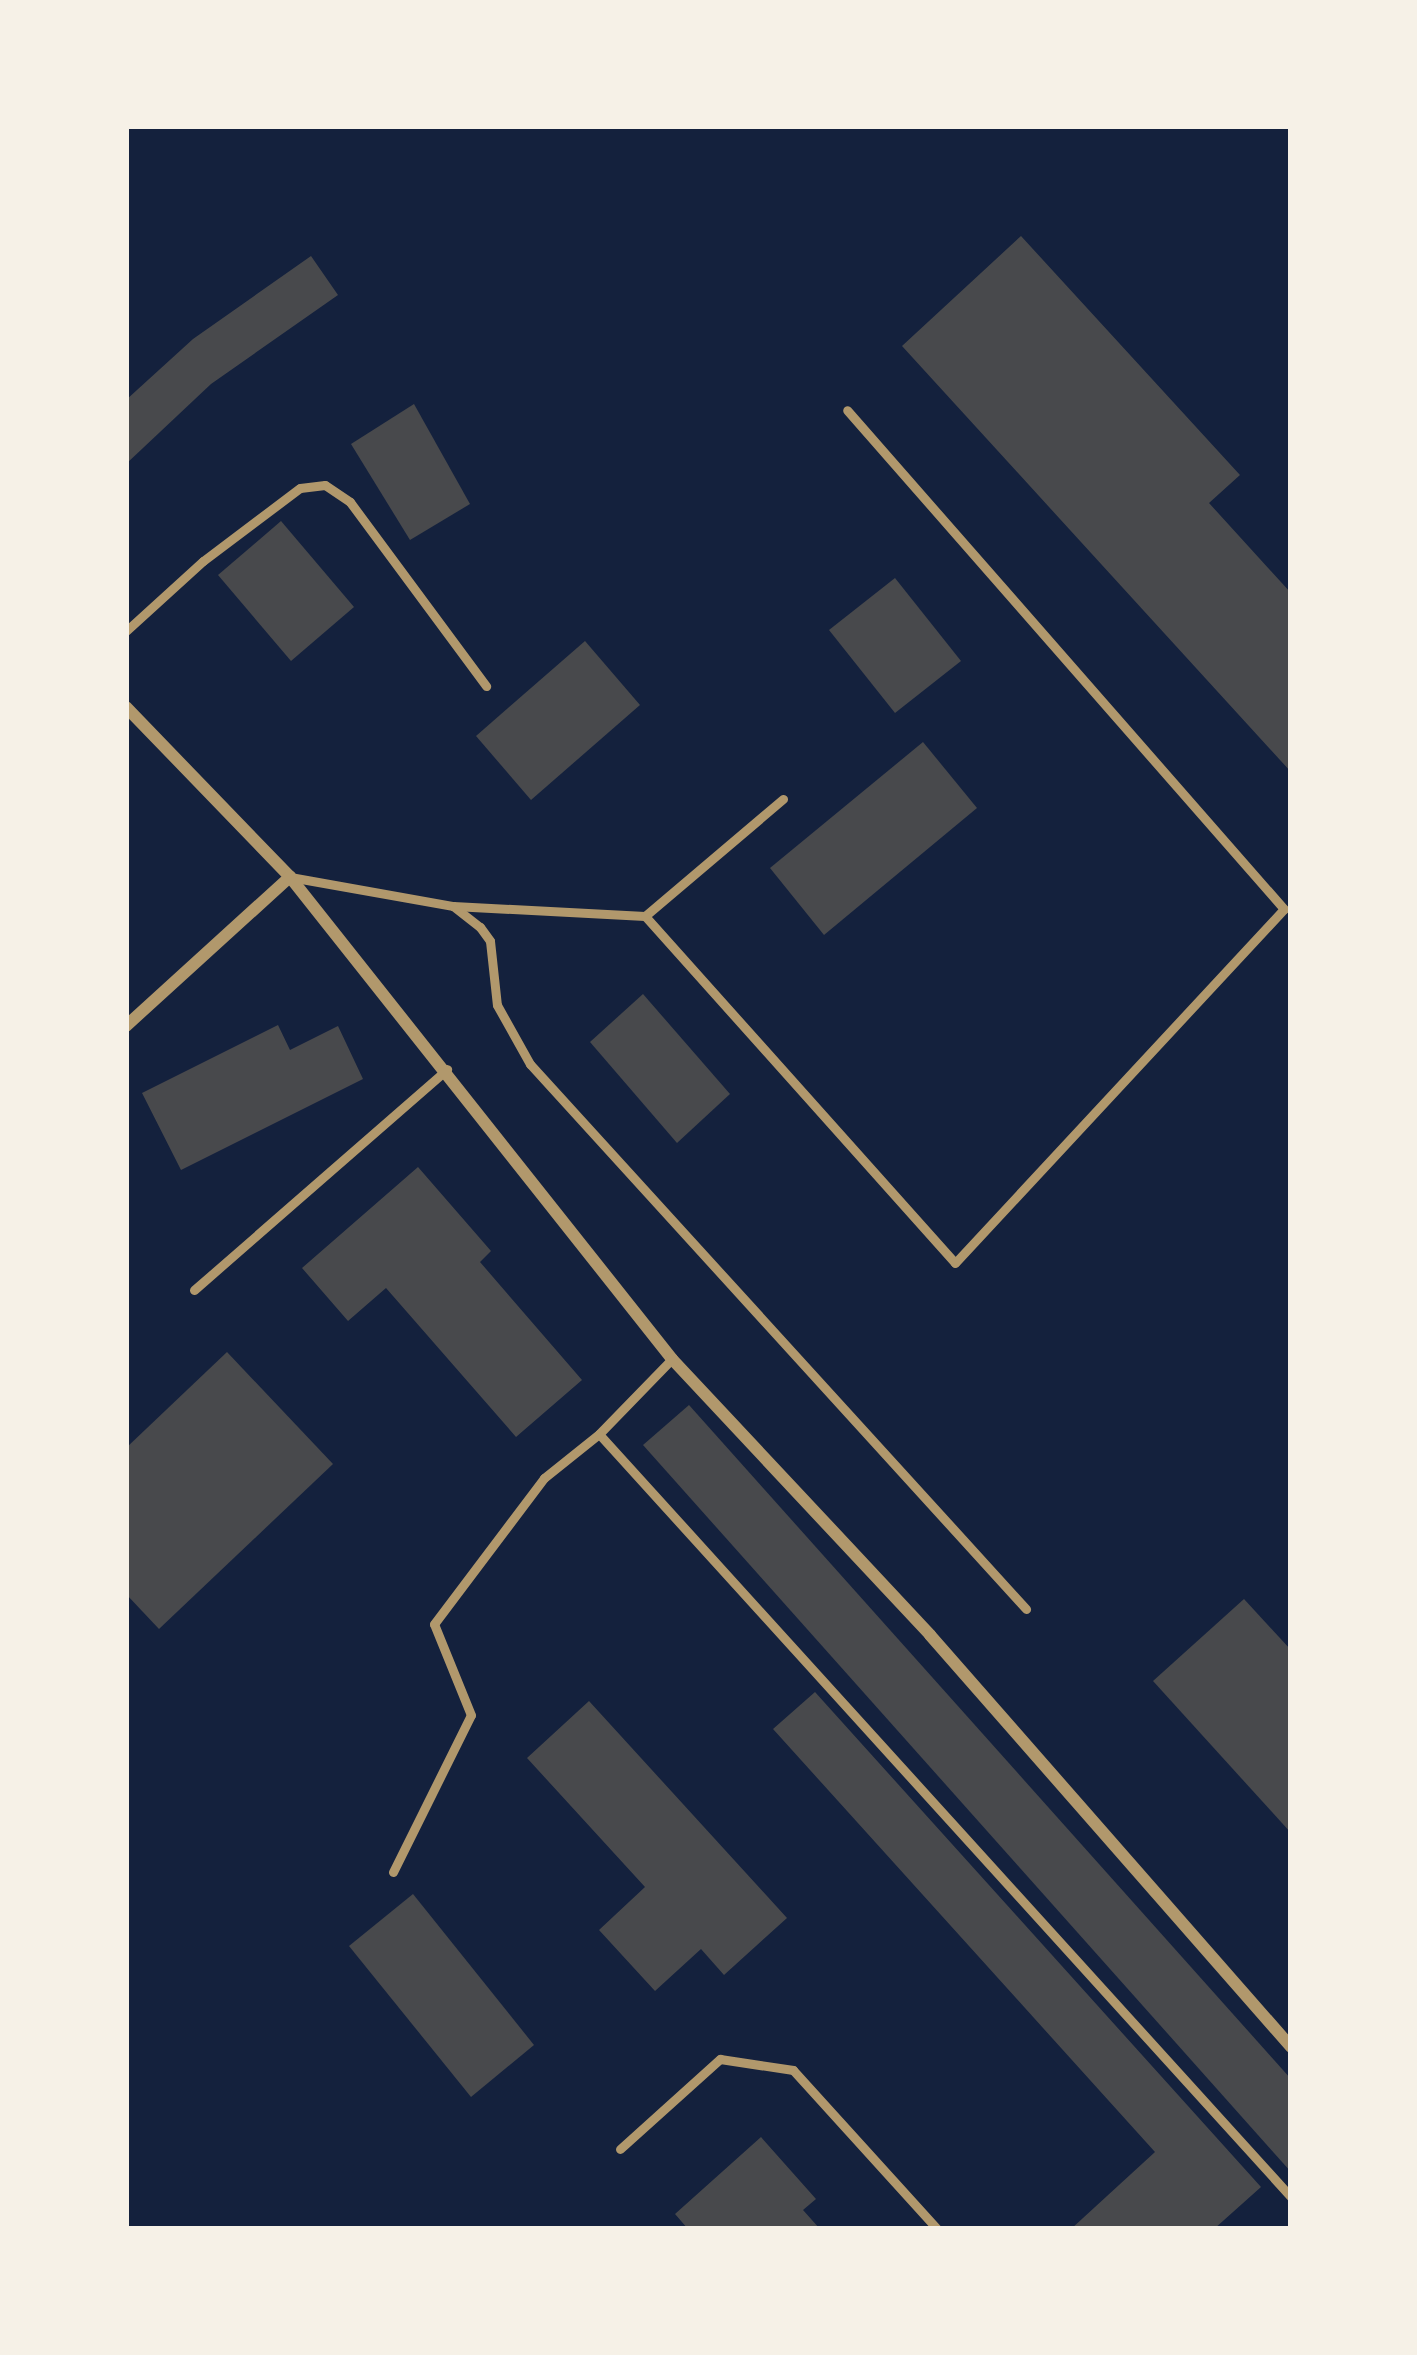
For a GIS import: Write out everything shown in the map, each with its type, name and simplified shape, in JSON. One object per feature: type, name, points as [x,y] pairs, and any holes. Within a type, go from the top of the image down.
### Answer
[{"type":"street","points":[[126,707],[290,877],[447,1069],[672,1359],[931,1635],[1291,2048]]},
{"type":"street","points":[[126,1026],[290,877]]},
{"type":"lane","points":[[290,877],[453,906],[645,916],[666,933],[955,1263],[1284,909],[847,410]]},
{"type":"lane","points":[[126,631],[202,561],[300,488],[325,485],[350,502],[486,686]]},
{"type":"lane","points":[[645,916],[783,799]]},
{"type":"lane","points":[[453,906],[490,941],[496,1005],[530,1064],[1025,1609]]},
{"type":"lane","points":[[194,1290],[447,1069]]},
{"type":"lane","points":[[393,1872],[471,1715],[434,1624],[544,1478],[599,1434],[672,1359]]},
{"type":"lane","points":[[599,1434],[1291,2197]]},
{"type":"lane","points":[[620,2149],[721,2059],[793,2070],[938,2229]]},
{"type":"building","points":[[1021,236],[1240,475],[1209,503],[1291,593],[1291,772],[902,346]]},
{"type":"building","points":[[311,256],[338,295],[211,384],[126,464],[126,400],[193,339]]},
{"type":"building","points":[[414,404],[470,504],[410,540],[351,444]]},
{"type":"building","points":[[281,521],[354,607],[291,661],[218,575]]},
{"type":"building","points":[[895,578],[961,661],[895,713],[829,630]]},
{"type":"building","points":[[585,641],[640,705],[531,800],[476,736]]},
{"type":"building","points":[[923,742],[977,808],[824,935],[770,868]]},
{"type":"building","points":[[643,994],[730,1094],[677,1143],[590,1042]]},
{"type":"building","points":[[278,1025],[290,1050],[338,1026],[363,1079],[181,1170],[142,1093]]},
{"type":"building","points":[[418,1167],[491,1251],[480,1262],[582,1380],[516,1437],[386,1288],[348,1321],[302,1268]]},
{"type":"building","points":[[227,1352],[333,1464],[159,1629],[126,1594],[126,1448]]},
{"type":"building","points":[[689,1405],[1291,2079],[1291,2172],[643,1445]]},
{"type":"building","points":[[1244,1599],[1291,1650],[1291,1833],[1153,1681]]},
{"type":"building","points":[[815,1692],[1261,2187],[1214,2229],[1071,2229],[1155,2152],[773,1729]]},
{"type":"building","points":[[589,1701],[787,1918],[724,1975],[701,1949],[655,1991],[599,1930],[645,1887],[527,1758]]},
{"type":"building","points":[[413,1894],[534,2045],[471,2097],[349,1946]]},
{"type":"building","points":[[761,2137],[816,2199],[803,2210],[820,2229],[688,2229],[675,2214]]}]
